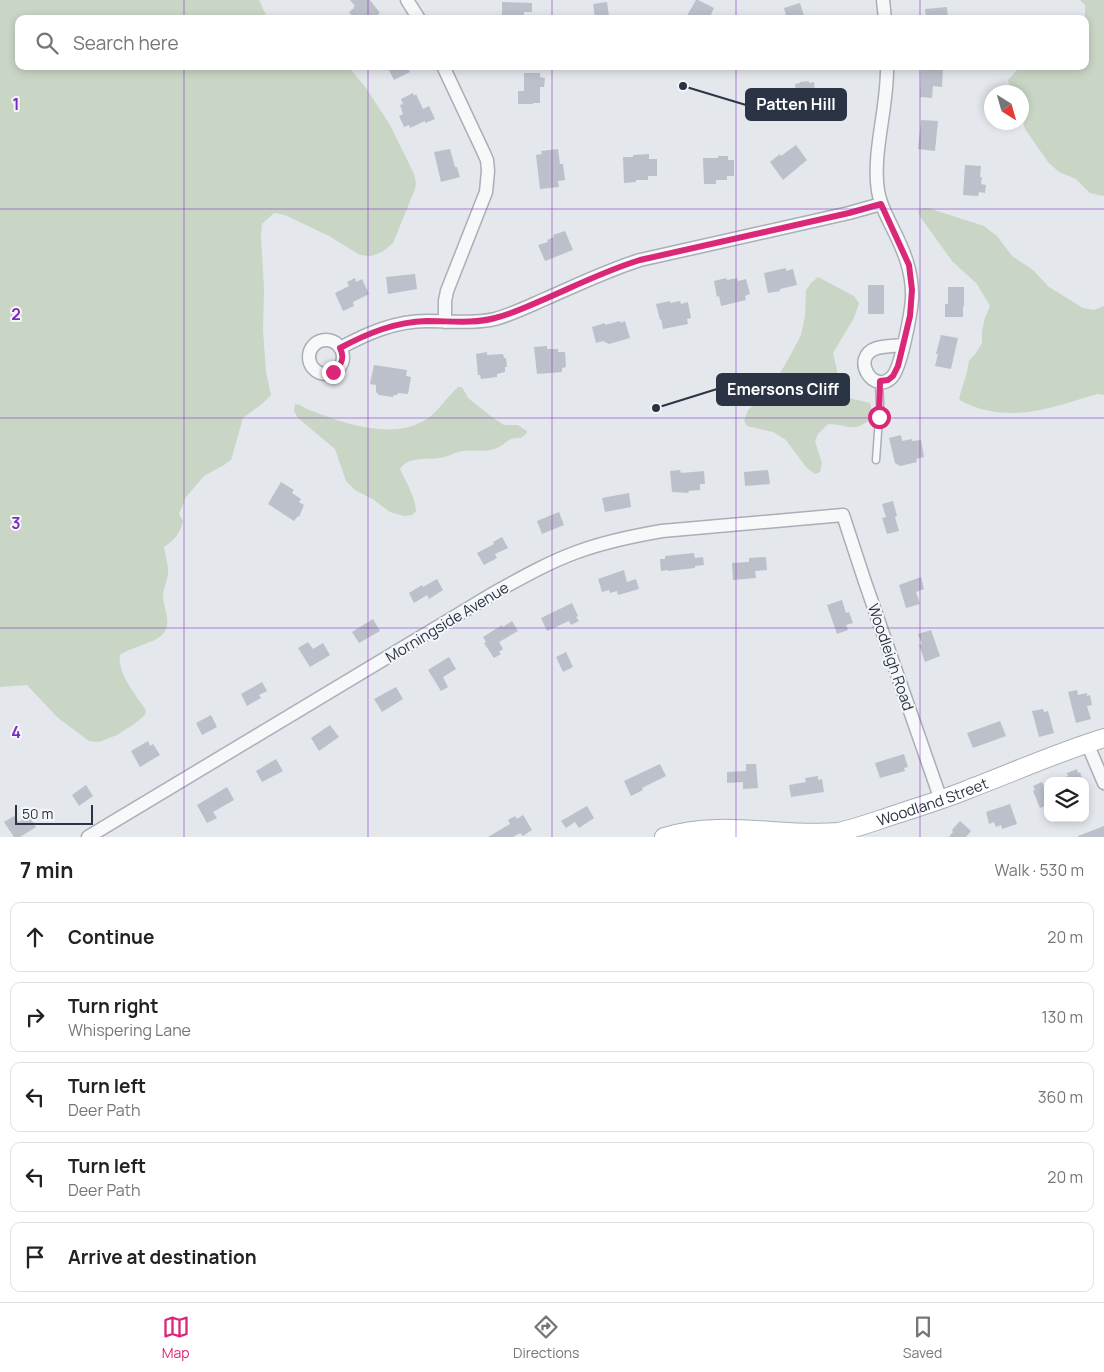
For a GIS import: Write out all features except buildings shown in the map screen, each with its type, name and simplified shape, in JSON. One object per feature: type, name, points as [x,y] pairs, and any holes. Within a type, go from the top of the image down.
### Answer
[{"type":"street","points":[[407,0],[416,15]]},
{"type":"street","points":[[883,0],[885,15]]},
{"type":"street","points":[[445,70],[482,148],[487,160],[488,171],[488,182],[484,198],[447,291],[445,322]]},
{"type":"street","points":[[887,70],[887,89],[877,160],[878,191],[881,204],[904,254],[911,278],[912,290],[910,316],[898,366],[893,376],[888,380],[872,379],[864,366],[867,355],[876,348],[903,345]]},
{"type":"street","points":[[340,348],[372,331],[399,324],[413,322],[467,322],[496,318],[520,310],[609,270],[640,260],[849,213],[881,204]]},
{"type":"street","name":"Woodleigh Road","points":[[843,515],[941,800]]},
{"type":"street","name":"Morningside Avenue","points":[[88,837],[494,593],[557,560],[596,546],[662,531],[843,515]]},
{"type":"street","name":"Woodland Street","points":[[664,837],[685,832],[718,833],[738,830],[804,835],[828,833],[865,825],[941,800],[1104,738]]},
{"type":"street","points":[[1087,743],[1104,783]]},
{"type":"lane","points":[[876,460],[880,381]]},
{"type":"green space","points":[[0,0],[259,0],[266,15],[15,15],[15,70],[351,70],[366,88],[390,125],[414,174],[416,183],[393,243],[382,252],[371,256],[360,255],[329,236],[285,215],[274,213],[262,224],[263,330],[266,372],[271,395],[243,418],[231,460],[204,476],[186,497],[179,514],[183,521],[181,529],[174,539],[164,547],[168,571],[163,597],[167,617],[165,631],[158,638],[120,655],[121,669],[146,710],[145,715],[117,735],[99,742],[89,741],[57,717],[27,685],[0,687]]},
{"type":"green space","points":[[1080,0],[1104,0],[1103,196],[1090,193],[1076,179],[1059,172],[1048,162],[1026,130],[1029,130],[1029,85],[1009,85],[1008,80],[1017,70],[1089,70],[1089,15],[1085,15],[1085,5]]},
{"type":"green space","points":[[923,208],[984,226],[997,236],[1012,256],[1033,270],[1049,287],[1083,308],[1094,310],[1104,306],[1104,395],[1097,394],[1046,409],[1013,413],[996,412],[961,401],[959,398],[969,361],[982,343],[982,331],[990,306],[977,284],[952,261],[921,218],[918,211]]},
{"type":"green space","points":[[818,277],[854,296],[859,303],[854,318],[833,353],[842,392],[851,398],[870,403],[872,411],[868,421],[858,427],[828,424],[818,434],[815,441],[822,463],[820,472],[815,474],[806,467],[786,440],[773,432],[747,426],[744,421],[748,410],[769,390],[778,377],[801,335],[805,316],[806,290]]},
{"type":"green space","points":[[458,387],[462,387],[468,398],[504,425],[518,425],[527,433],[521,438],[510,439],[493,449],[462,451],[440,458],[413,460],[403,465],[400,469],[410,489],[415,505],[416,511],[412,515],[404,516],[390,512],[374,500],[355,490],[346,481],[335,449],[298,418],[294,411],[295,404],[297,404],[309,410],[358,426],[397,429],[410,427],[432,415]]},
{"type":"place","name":"Patten Hill","points":[[683,86]]},
{"type":"place","name":"Emersons Cliff","points":[[656,408]]},
{"type":"route","points":[[333,372],[340,367],[342,361],[343,353],[340,348],[372,331],[385,327],[413,322],[467,322],[496,318],[609,270],[640,260],[849,213],[881,204],[909,265],[912,301],[896,372],[888,380],[880,381],[879,417]]}]
